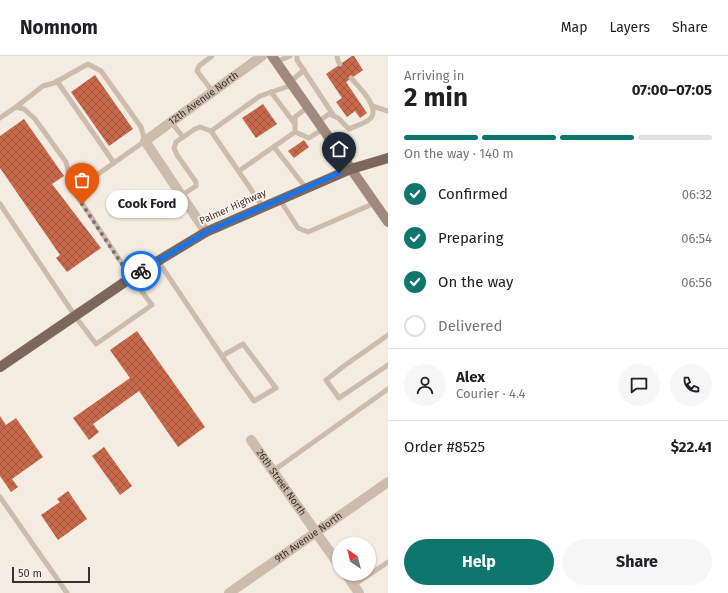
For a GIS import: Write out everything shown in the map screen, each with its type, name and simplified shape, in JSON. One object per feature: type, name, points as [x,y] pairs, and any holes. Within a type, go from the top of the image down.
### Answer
[{"type":"main road","name":"Palmer Highway","points":[[0,367],[131,278],[206,232],[351,168],[388,158]]},
{"type":"street","name":"12th Avenue North","points":[[145,141],[262,56]]},
{"type":"street","points":[[274,59],[388,222]]},
{"type":"street","points":[[145,141],[206,232]]},
{"type":"street","name":"26th Street North","points":[[251,440],[332,555]]},
{"type":"street","name":"9th Avenue North","points":[[230,593],[388,482]]},
{"type":"lane","points":[[212,56],[199,66],[197,71],[213,92]]},
{"type":"lane","points":[[274,59],[290,56]]},
{"type":"lane","points":[[297,56],[297,60],[334,117]]},
{"type":"lane","points":[[337,56],[340,64]]},
{"type":"lane","points":[[0,118],[42,86],[57,81],[88,64],[101,71],[141,127],[145,141],[74,191]]},
{"type":"lane","points":[[211,131],[260,96],[291,83],[304,70]]},
{"type":"lane","points":[[295,132],[309,138],[329,114],[338,118],[349,129],[366,122],[372,117],[374,111],[372,106],[352,78]]},
{"type":"lane","points":[[57,81],[114,163]]},
{"type":"lane","points":[[271,92],[295,124]]},
{"type":"lane","points":[[372,106],[388,111]]},
{"type":"lane","points":[[0,204],[75,316],[96,344],[152,304],[131,278],[71,188],[66,162],[35,119],[24,109],[16,107]]},
{"type":"lane","points":[[295,132],[295,117],[308,107]]},
{"type":"lane","points":[[171,122],[183,137]]},
{"type":"lane","points":[[182,195],[196,186],[196,182],[177,155],[174,148],[176,142],[200,127],[211,131],[264,207]]},
{"type":"lane","points":[[239,171],[295,132]]},
{"type":"lane","points":[[274,147],[306,188]]},
{"type":"lane","points":[[280,200],[298,228],[308,232],[375,203]]},
{"type":"lane","points":[[158,261],[222,356],[254,401],[276,388],[243,344],[222,356]]},
{"type":"lane","points":[[388,335],[326,380],[339,398],[388,365]]},
{"type":"lane","points":[[273,471],[388,389]]},
{"type":"lane","points":[[0,497],[67,593]]},
{"type":"lane","points":[[356,589],[388,562]]},
{"type":"building","points":[[354,56],[363,70],[346,82],[367,113],[360,118],[355,111],[347,117],[336,102],[342,98],[326,74]]},
{"type":"building","points":[[95,75],[133,129],[109,146],[71,92]]},
{"type":"building","points":[[263,104],[277,124],[256,138],[242,118]]},
{"type":"building","points":[[24,119],[64,176],[52,184],[101,248],[67,272],[56,258],[60,255],[0,168],[0,136]]},
{"type":"building","points":[[304,140],[309,147],[294,158],[288,151]]},
{"type":"building","points":[[137,331],[205,427],[178,447],[139,391],[93,424],[99,432],[89,440],[73,418],[130,378],[110,350]]},
{"type":"building","points":[[0,416],[6,425],[16,418],[43,457],[12,479],[18,487],[11,492],[0,476]]},
{"type":"building","points":[[104,447],[132,486],[120,495],[92,456]]},
{"type":"building","points":[[68,491],[87,519],[58,540],[41,515],[60,502],[57,499]]},
{"type":"way so far","points":[[82,204],[131,278],[141,271]]},
{"type":"place","name":"Cook Ford","points":[[82,204]]},
{"type":"route","points":[[141,271],[206,232],[339,173]]}]
